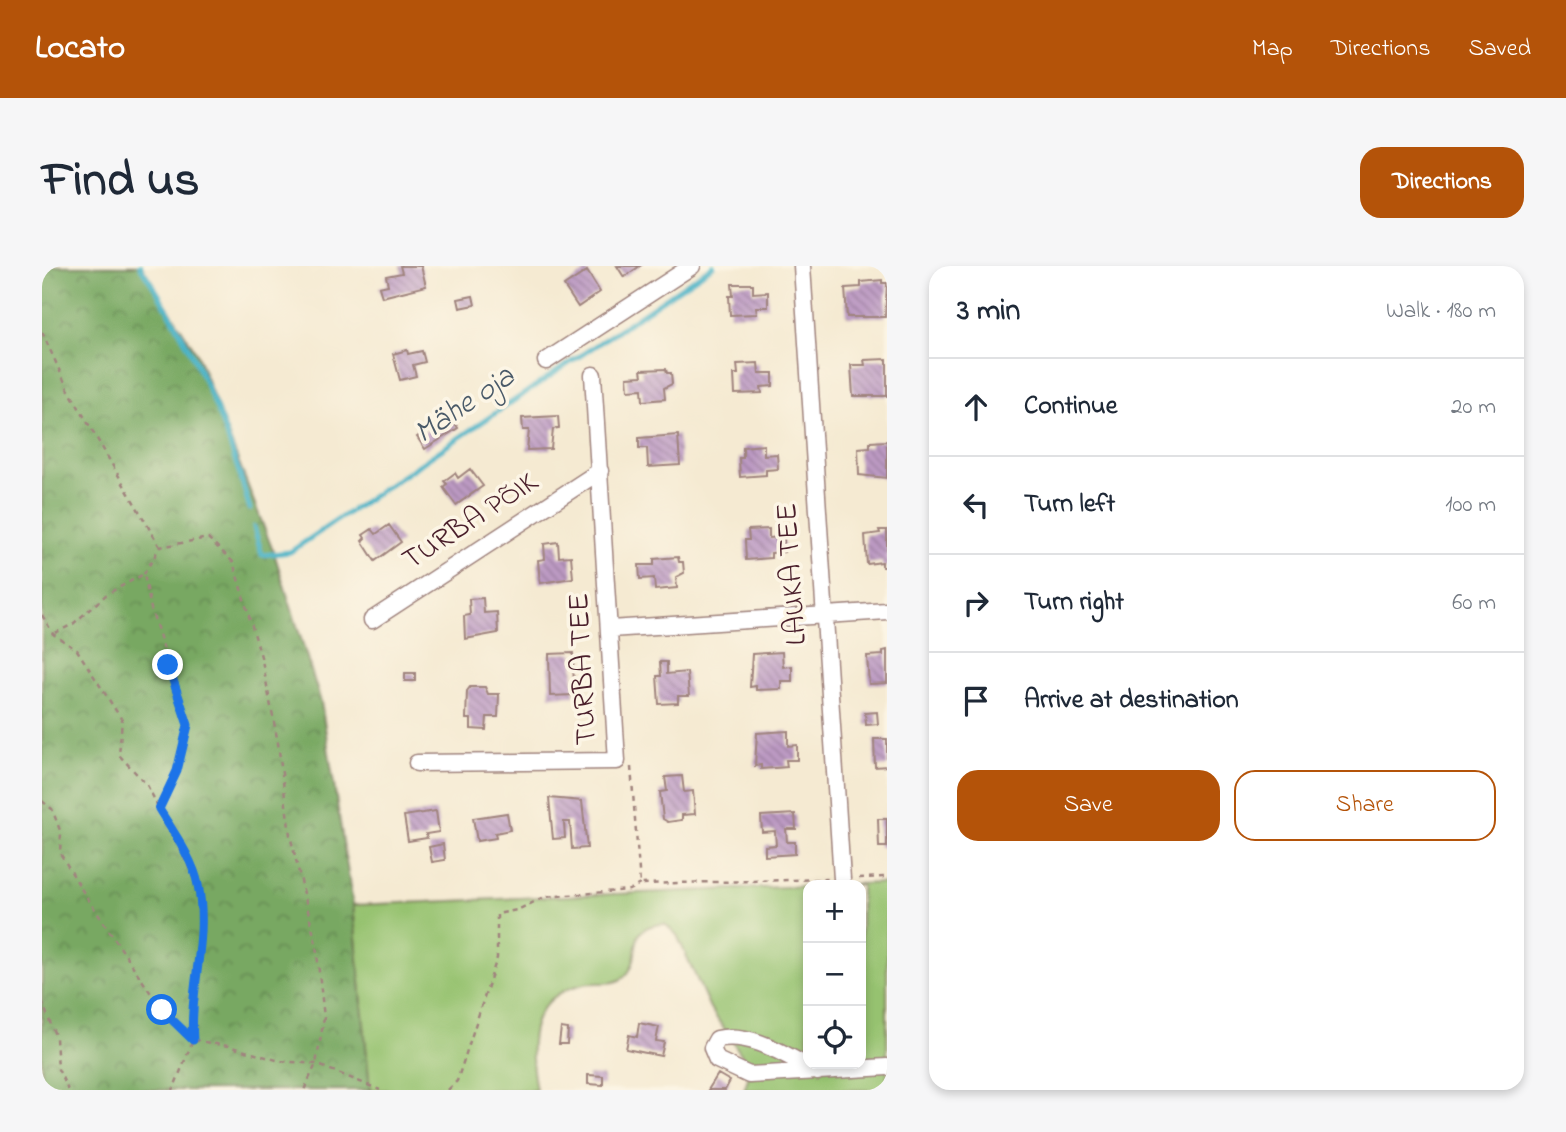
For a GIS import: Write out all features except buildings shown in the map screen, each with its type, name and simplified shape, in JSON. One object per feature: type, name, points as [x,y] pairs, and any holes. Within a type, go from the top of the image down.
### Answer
[{"type":"street","points":[[546,361],[692,266]]},
{"type":"street","name":"LAUKA TEE","points":[[803,266],[842,878]]},
{"type":"street","name":"TURBA TEE","points":[[417,763],[617,761],[593,375]]},
{"type":"street","name":"TURBA PÕIK","points":[[372,620],[600,471]]},
{"type":"street","points":[[610,629],[887,611]]},
{"type":"street","points":[[818,1072],[751,1040],[730,1036],[717,1039],[712,1048],[717,1060],[749,1075],[818,1072],[887,1067]]},
{"type":"path","points":[[42,332],[73,397],[160,547]]},
{"type":"path","points":[[53,634],[73,624],[107,594],[144,574],[160,547],[208,538],[233,562],[271,700],[290,835],[316,944],[324,1018],[316,1064],[304,1090]]},
{"type":"path","points":[[144,574],[151,609],[188,725],[177,771],[159,809]]},
{"type":"path","points":[[42,615],[53,634],[77,650],[122,720],[119,755],[147,785],[198,884],[201,947],[191,1009],[193,1040],[173,1090]]},
{"type":"path","points":[[631,764],[640,884]]},
{"type":"path","points":[[42,801],[52,809],[61,833],[60,853],[82,890],[162,1010],[193,1040],[228,1046],[280,1061],[316,1064],[380,1090]]},
{"type":"path","points":[[448,1090],[457,1081],[498,958],[497,914],[517,910],[545,897],[629,890],[640,884],[887,877]]},
{"type":"path","points":[[42,1002],[56,1038],[58,1069],[68,1090]]},
{"type":"green space","points":[[42,266],[142,266],[196,352],[275,556],[321,702],[353,905],[370,1090],[42,1090]]},
{"type":"green space","points":[[887,883],[887,1090],[744,1090],[751,1069],[710,1008],[677,935],[665,924],[643,930],[636,943],[631,968],[621,979],[611,983],[584,984],[565,990],[551,999],[541,1011],[532,1039],[536,1090],[370,1090],[353,905],[803,886],[803,1069],[866,1069],[866,884]]},
{"type":"waterway","name":"Mähe oja","points":[[140,266],[176,323],[206,383],[230,444],[250,509]]},
{"type":"waterway","name":"Mähe oja","points":[[254,527],[262,555],[290,552],[713,266]]},
{"type":"route","points":[[162,1010],[193,1040],[191,1009],[201,947],[198,884],[159,809],[177,771],[188,725],[168,665]]}]
